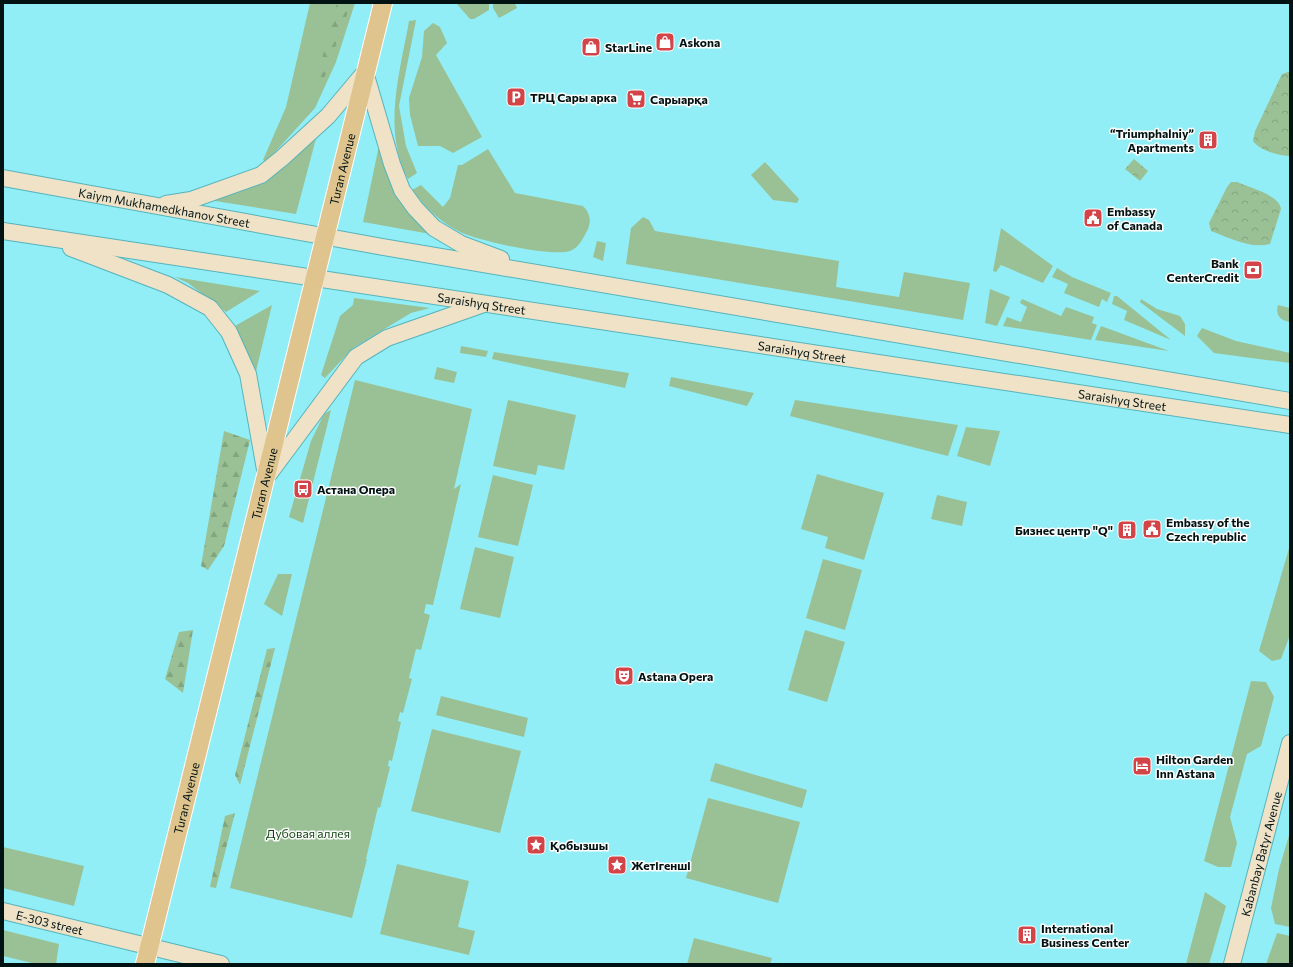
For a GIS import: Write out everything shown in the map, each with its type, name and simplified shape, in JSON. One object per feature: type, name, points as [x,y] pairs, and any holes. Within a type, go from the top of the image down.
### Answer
[{"type":"main road","name":"Turan Avenue","points":[[145,964],[383,3]]},
{"type":"main road","points":[[151,206],[191,200],[261,174],[282,158],[328,116],[366,72]]},
{"type":"main road","points":[[366,72],[392,164],[402,190],[415,208],[434,228],[461,244],[534,271]]},
{"type":"main road","name":"Kaiym Mukhamedkhanov Street","points":[[3,178],[151,206],[325,236]]},
{"type":"main road","points":[[3,231],[314,279]]},
{"type":"main road","points":[[325,236],[1290,401]]},
{"type":"main road","points":[[45,238],[168,285],[210,308],[229,332],[248,374],[266,478]]},
{"type":"main road","name":"Saraishyq Street","points":[[314,279],[1290,425]]},
{"type":"main road","points":[[266,478],[356,357],[397,334],[484,304]]},
{"type":"main road","name":"Kabanbay Batyr Avenue","points":[[1232,963],[1290,743]]},
{"type":"main road","points":[[3,911],[221,964]]},
{"type":"green space","points":[[310,3],[355,3],[336,62],[315,108],[266,162],[263,160],[286,107]]},
{"type":"green space","points":[[337,3],[351,3],[321,87],[316,81]]},
{"type":"green space","points":[[456,3],[489,3],[489,10],[474,19],[470,19]]},
{"type":"green space","points":[[493,3],[515,3],[517,8],[499,18],[493,8]]},
{"type":"green space","points":[[416,20],[399,106],[406,146],[417,173],[408,179],[400,160],[396,141],[395,101],[409,21]]},
{"type":"green space","points":[[433,23],[440,27],[447,43],[436,55],[482,137],[453,153],[440,146],[418,146],[410,115],[409,98],[422,57],[424,31]]},
{"type":"green space","points":[[1290,72],[1290,156],[1270,152],[1260,147],[1253,141],[1255,131],[1282,74]]},
{"type":"green space","points":[[318,131],[296,214],[209,200]]},
{"type":"green space","points":[[381,136],[436,235],[363,222]]},
{"type":"green space","points":[[488,149],[515,193],[583,206],[590,217],[589,224],[587,231],[576,248],[570,251],[547,252],[498,244],[469,236],[440,219],[412,190],[421,185],[443,207],[450,198],[458,165],[462,165]]},
{"type":"green space","points":[[1134,159],[1148,171],[1140,181],[1125,169]]},
{"type":"green space","points":[[765,162],[799,199],[797,203],[773,200],[751,175]]},
{"type":"green space","points":[[1231,182],[1237,182],[1263,192],[1279,204],[1281,209],[1270,244],[1248,244],[1211,231],[1209,223]]},
{"type":"green space","points":[[643,217],[649,220],[655,231],[839,261],[836,287],[899,297],[904,272],[970,283],[963,320],[626,264],[631,228]]},
{"type":"green space","points":[[1001,228],[1053,266],[1043,283],[1001,265],[996,272],[993,271]]},
{"type":"green space","points":[[597,241],[606,243],[603,261],[593,257]]},
{"type":"green space","points":[[1057,268],[1072,277],[1111,293],[1107,302],[1102,299],[1099,307],[1064,293],[1068,284],[1052,277]]},
{"type":"green space","points":[[175,277],[260,291],[226,312],[188,283]]},
{"type":"green space","points":[[990,289],[1010,297],[997,326],[985,323]]},
{"type":"green space","points":[[1114,296],[1117,296],[1171,340],[1124,320],[1127,311],[1112,304]]},
{"type":"green space","points":[[354,298],[430,308],[411,313],[353,348],[325,378],[321,375],[340,316],[353,305]]},
{"type":"green space","points":[[1022,299],[1061,316],[1066,307],[1094,317],[1092,323],[1097,325],[1091,340],[1003,326],[1007,317],[1021,322],[1027,307],[1020,303]]},
{"type":"green space","points":[[1141,299],[1157,309],[1180,316],[1185,324],[1185,336],[1140,302]]},
{"type":"green space","points":[[272,305],[256,371],[235,326]]},
{"type":"green space","points":[[1278,305],[1290,308],[1289,322],[1283,320],[1279,316],[1277,312]]},
{"type":"green space","points":[[1101,326],[1169,351],[1095,340]]},
{"type":"green space","points":[[1202,328],[1236,341],[1290,353],[1290,363],[1214,353],[1197,336]]},
{"type":"green space","points":[[461,346],[488,351],[486,357],[460,353]]},
{"type":"green space","points":[[494,352],[629,373],[625,388],[492,359]]},
{"type":"green space","points":[[437,367],[457,372],[454,383],[434,379]]},
{"type":"green space","points":[[671,377],[754,393],[747,406],[669,386]]},
{"type":"green space","name":"Дубовая аллея","points":[[355,380],[472,409],[454,489],[461,484],[433,605],[426,604],[424,613],[430,615],[421,650],[416,649],[409,678],[412,679],[403,713],[400,712],[398,721],[401,722],[392,761],[389,760],[388,766],[390,767],[380,808],[378,807],[352,918],[230,888]]},
{"type":"green space","points":[[508,400],[576,415],[564,470],[538,465],[536,475],[493,466]]},
{"type":"green space","points":[[795,400],[958,425],[948,456],[790,416]]},
{"type":"green space","points":[[331,410],[303,523],[289,517],[311,441],[324,414]]},
{"type":"green space","points":[[966,427],[1000,431],[990,466],[957,456]]},
{"type":"green space","points":[[224,431],[250,440],[224,546],[208,570],[201,566]]},
{"type":"green space","points":[[817,474],[884,493],[864,560],[825,548],[828,537],[801,529]]},
{"type":"green space","points":[[493,475],[533,485],[518,546],[478,537]]},
{"type":"green space","points":[[937,495],[967,502],[962,526],[931,519]]},
{"type":"green space","points":[[1290,545],[1290,635],[1281,659],[1272,661],[1259,651]]},
{"type":"green space","points":[[475,547],[514,557],[500,618],[460,609]]},
{"type":"green space","points":[[823,559],[862,570],[845,630],[806,618]]},
{"type":"green space","points":[[278,574],[292,574],[282,616],[264,604]]},
{"type":"green space","points":[[193,630],[183,693],[165,679],[179,632]]},
{"type":"green space","points":[[805,630],[845,642],[827,702],[788,690]]},
{"type":"green space","points":[[275,648],[240,785],[235,775],[267,649]]},
{"type":"green space","points":[[1251,681],[1266,682],[1274,697],[1261,746],[1247,754],[1230,817],[1237,843],[1231,867],[1218,867],[1204,861]]},
{"type":"green space","points":[[441,696],[528,718],[524,737],[436,715]]},
{"type":"green space","points":[[432,729],[521,751],[500,833],[411,811]]},
{"type":"green space","points":[[715,763],[807,790],[802,808],[710,781]]},
{"type":"green space","points":[[708,798],[800,822],[778,903],[686,878]]},
{"type":"green space","points":[[235,813],[216,888],[210,887],[225,816]]},
{"type":"green space","points":[[1290,832],[1290,927],[1275,924],[1271,908],[1279,869]]},
{"type":"green space","points":[[3,847],[84,866],[74,906],[3,888]]},
{"type":"green space","points":[[397,864],[469,881],[458,927],[475,931],[469,955],[380,934]]},
{"type":"green space","points":[[1205,892],[1226,906],[1209,964],[1186,964]]},
{"type":"green space","points":[[3,930],[59,944],[56,964],[36,964],[3,956]]},
{"type":"green space","points":[[1277,933],[1290,936],[1290,964],[1266,964]]},
{"type":"green space","points":[[694,938],[772,958],[770,964],[687,964]]},
{"type":"place","name":"Askona","points":[[665,42]]},
{"type":"place","name":"StarLine","points":[[591,47]]},
{"type":"place","name":"ТРЦ Сары арка","points":[[516,97]]},
{"type":"place","name":"Сарыарқа","points":[[636,99]]},
{"type":"place","name":"“Triumphalniy” Apartments","points":[[1208,140]]},
{"type":"place","name":"Embassy of Canada","points":[[1093,218]]},
{"type":"place","name":"Bank CenterCredit","points":[[1253,270]]},
{"type":"place","name":"Астана Опера","points":[[303,489]]},
{"type":"place","name":"Embassy of the Czech republic","points":[[1152,529]]},
{"type":"place","name":"Бизнес центр \"Q\"","points":[[1127,530]]},
{"type":"place","name":"Astana Opera","points":[[624,676]]},
{"type":"place","name":"Hilton Garden Inn Astana","points":[[1142,766]]},
{"type":"place","name":"Қобызшы","points":[[536,845]]},
{"type":"place","name":"Жетігенші","points":[[617,865]]},
{"type":"place","name":"International Business Center","points":[[1027,935]]}]
